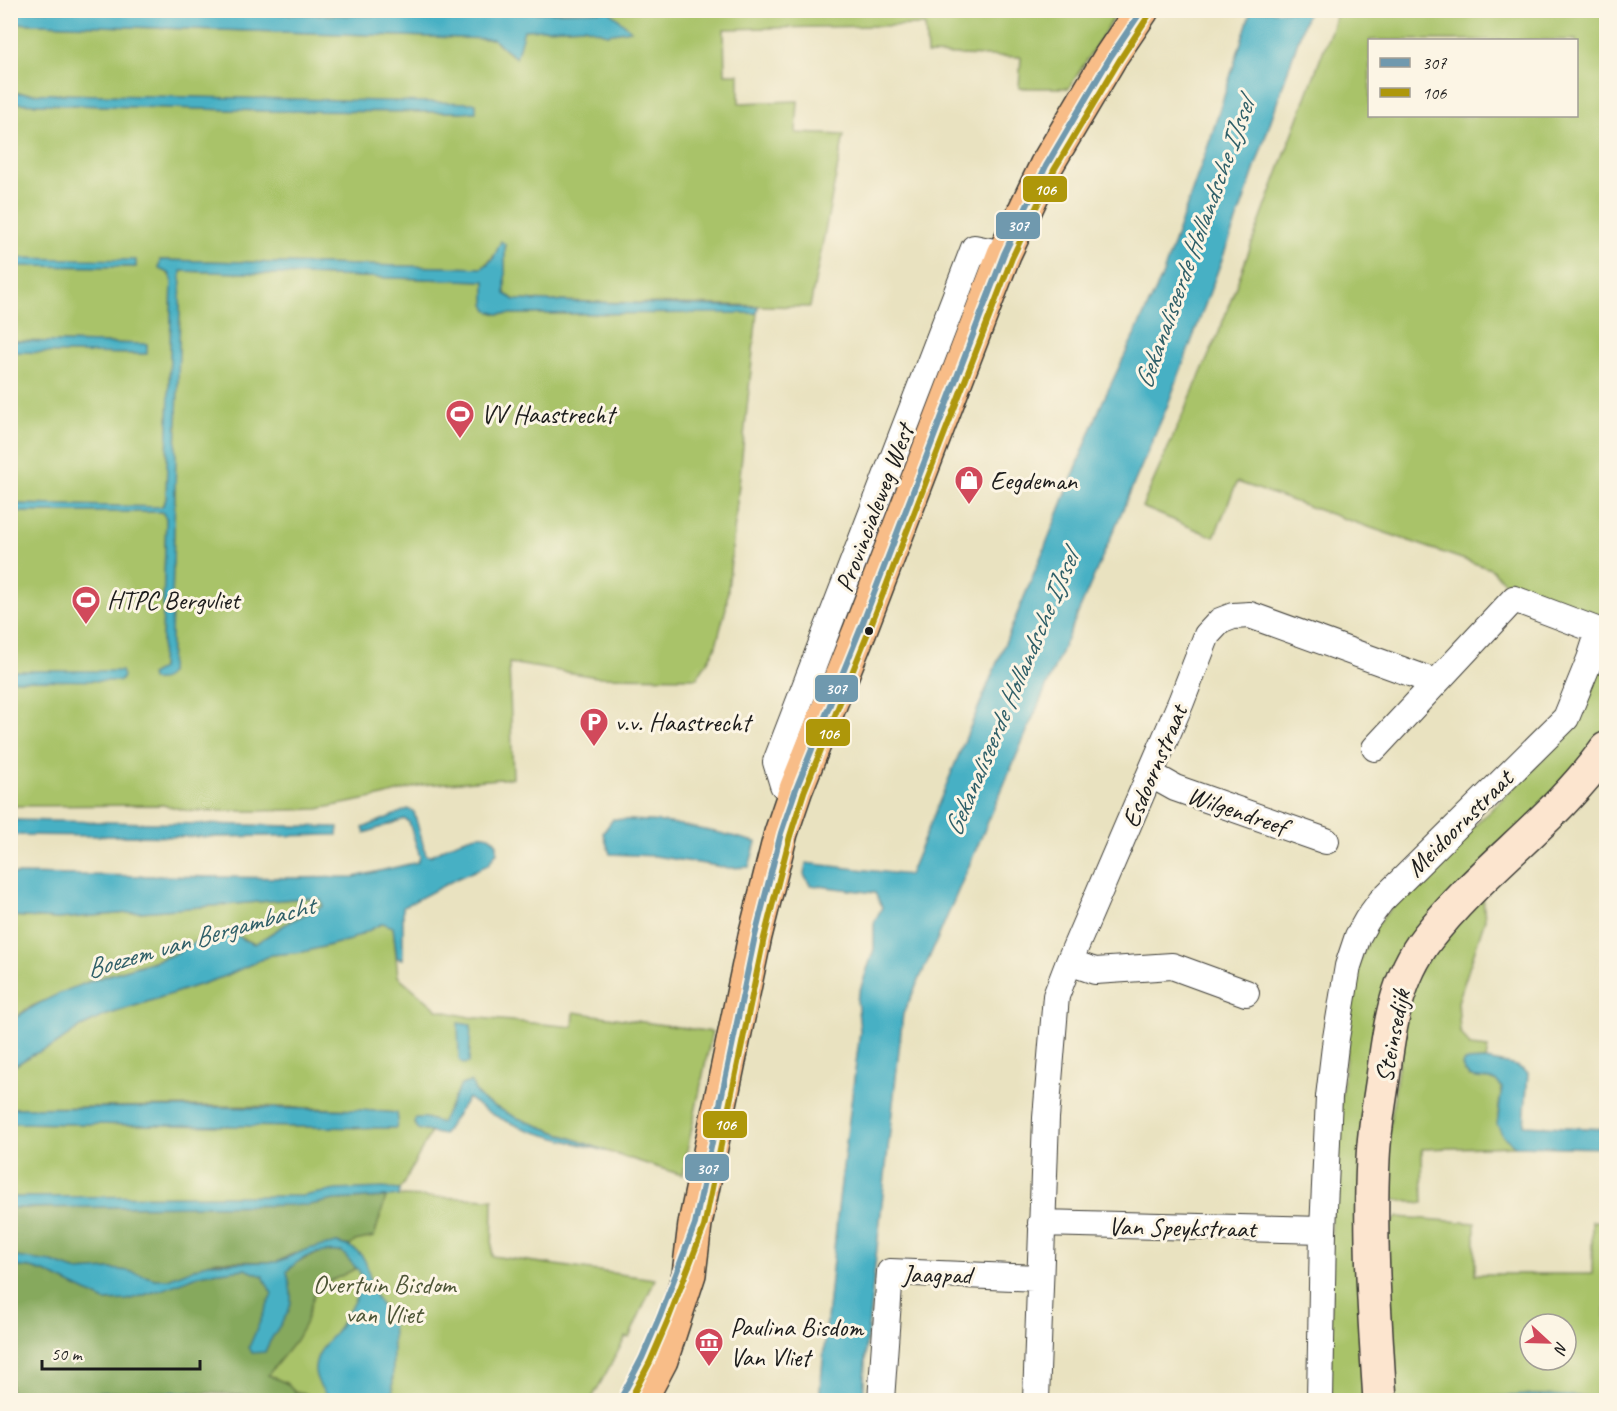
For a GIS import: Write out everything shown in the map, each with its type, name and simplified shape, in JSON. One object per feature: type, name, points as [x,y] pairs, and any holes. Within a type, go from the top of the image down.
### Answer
[{"type":"main road","name":"Provincialeweg West","points":[[640,1401],[661,1360],[681,1302],[755,936],[781,833],[796,789],[860,630],[1004,254],[1046,166],[1111,56],[1142,10]]},
{"type":"main road","name":"Provincialeweg West","points":[[620,1401],[656,1326],[695,1224]]},
{"type":"street","name":"Meidoornstraat","points":[[1323,1230],[1329,1097],[1336,1038],[1348,966],[1358,936],[1381,901],[1566,718],[1599,631],[1514,599],[1435,682]]},
{"type":"street","name":"Esdoornstraat","points":[[1036,1401],[1046,1119],[1056,996],[1207,635],[1220,621],[1233,616],[1251,615],[1435,682]]},
{"type":"street","points":[[1375,748],[1435,682]]},
{"type":"street","name":"Steinsedijk","points":[[1380,1401],[1373,1221],[1373,1158],[1388,1040],[1402,981],[1412,960],[1445,917],[1558,807],[1606,749]]},
{"type":"street","name":"Wilgendreef","points":[[1150,774],[1175,788],[1326,841]]},
{"type":"street","points":[[1069,962],[1095,971],[1172,966],[1246,993]]},
{"type":"street","name":"Van Speykstraat","points":[[1041,1223],[1323,1230]]},
{"type":"street","points":[[1320,1401],[1323,1230]]},
{"type":"street","name":"Jaagpad","points":[[881,1401],[890,1272],[1039,1278]]},
{"type":"green space","points":[[136,11],[604,11],[398,16]]},
{"type":"green space","points":[[609,11],[1118,11],[1069,88],[1019,88],[1021,57],[927,54],[925,25],[724,29],[725,74],[739,74],[739,103],[798,101],[796,133],[844,135],[810,307],[515,300],[505,294],[505,244],[482,268],[160,260],[172,280],[166,499],[161,507],[11,504],[11,352],[146,354],[147,344],[11,341],[11,266],[136,267],[136,261],[11,258],[11,103],[265,111],[475,112],[476,104],[11,93],[11,23],[493,39],[516,57],[523,30],[584,27],[607,34],[630,30]]},
{"type":"green space","points":[[1338,11],[1606,11],[1606,624],[1513,591],[1491,569],[1237,482],[1214,537],[1142,507],[1219,332]]},
{"type":"green space","name":"VV Haastrecht","points":[[181,271],[485,281],[485,304],[488,311],[498,314],[757,313],[726,608],[715,649],[697,678],[597,677],[509,663],[513,778],[422,785],[383,796],[318,809],[189,811],[163,805],[11,806],[10,512],[162,512],[166,518],[161,670],[150,675],[170,673]]},
{"type":"green space","points":[[1606,663],[1606,739],[1396,977],[1374,1400],[1329,1400],[1332,1182],[1356,968],[1376,926],[1392,907],[1556,746],[1579,720],[1589,698],[1598,667],[1604,667]]},
{"type":"green space","points":[[1482,888],[1485,919],[1458,1002],[1460,1031],[1470,1046],[1488,1048],[1486,1060],[1464,1061],[1470,1077],[1492,1079],[1502,1087],[1498,1113],[1499,1126],[1507,1139],[1515,1146],[1422,1149],[1423,1203],[1396,1200],[1381,1193],[1409,984]]},
{"type":"green space","points":[[306,898],[321,900],[323,907],[289,922],[255,944],[243,938],[205,936],[172,955],[92,980],[28,1008],[11,1021],[11,916],[58,919]]},
{"type":"green space","points":[[383,923],[393,926],[398,976],[438,1010],[469,1017],[573,1027],[574,1012],[712,1032],[682,1175],[606,1151],[515,1117],[484,1101],[476,1093],[461,1085],[441,1123],[425,1118],[417,1129],[431,1132],[400,1190],[351,1190],[302,1196],[11,1197],[11,1123],[396,1128],[397,1113],[301,1107],[11,1108],[11,1068],[53,1046],[81,1027],[104,1016],[223,977],[271,955],[303,952],[350,940]]},
{"type":"green space","name":"Overtuin Bisdom van Vliet","points":[[399,1196],[493,1199],[492,1256],[655,1279],[629,1338],[626,1337],[591,1400],[289,1400],[287,1398],[191,1392],[11,1393],[10,1208]]},
{"type":"green space","points":[[386,1197],[374,1237],[355,1241],[350,1246],[337,1243],[290,1255],[277,1262],[217,1261],[168,1279],[155,1279],[128,1271],[111,1269],[77,1271],[52,1262],[11,1258],[11,1208],[309,1205],[334,1200]]},
{"type":"green space","points":[[1398,1217],[1475,1223],[1475,1274],[1592,1274],[1592,1221],[1606,1222],[1606,1397],[1534,1395],[1387,1400],[1380,1232]]},
{"type":"green space","points":[[323,1251],[342,1252],[357,1268],[329,1282],[318,1282],[305,1324],[296,1340],[268,1375],[286,1383],[295,1392],[304,1393],[317,1400],[191,1392],[11,1393],[11,1266],[31,1268],[47,1273],[105,1301],[127,1300],[203,1274],[245,1269],[263,1276],[272,1294],[264,1316],[265,1352],[289,1310],[291,1296],[287,1271],[295,1263]]},
{"type":"water","points":[[11,10],[398,16],[609,11],[631,30],[607,34],[584,27],[524,30],[516,58],[493,39],[10,23]]},
{"type":"water","name":"Gekanaliseerde Hollandsche IJssel","points":[[1251,11],[1308,11],[1243,203],[1167,407],[903,1014],[866,1347],[863,1400],[819,1400],[839,1199],[860,1031],[857,999],[874,949],[874,923],[882,907],[875,893],[810,885],[804,875],[806,863],[909,875],[1101,405],[1161,279],[1211,137]]},
{"type":"water","points":[[11,93],[476,103],[476,112],[265,111],[11,103]]},
{"type":"water","points":[[501,241],[505,244],[505,294],[515,300],[758,307],[757,313],[498,314],[488,311],[485,304],[485,281],[181,271],[170,673],[162,680],[152,680],[150,675],[161,669],[166,518],[162,512],[11,512],[10,504],[162,507],[166,499],[172,280],[169,273],[159,269],[160,260],[482,268],[493,259]]},
{"type":"water","points":[[11,258],[136,260],[136,267],[11,266]]},
{"type":"water","points":[[11,341],[147,344],[147,354],[11,352]]},
{"type":"water","points":[[11,671],[121,671],[123,676],[121,681],[11,680]]},
{"type":"water","points":[[408,809],[414,812],[426,855],[430,856],[457,842],[479,835],[491,837],[497,844],[497,852],[488,865],[403,907],[403,959],[397,958],[393,927],[383,923],[350,940],[303,952],[271,955],[223,977],[104,1016],[11,1068],[11,1021],[39,1004],[82,984],[167,957],[215,934],[236,935],[255,944],[289,922],[323,906],[321,900],[305,898],[58,919],[11,916],[11,874],[354,877],[418,862],[420,857],[409,822],[404,819],[365,833],[363,828]]},
{"type":"water","points":[[613,819],[665,822],[756,842],[749,867],[729,868],[655,856],[610,854],[603,833]]},
{"type":"water","points":[[11,820],[338,827],[337,835],[213,837],[11,835]]},
{"type":"water","points":[[458,1023],[471,1025],[469,1063],[463,1064],[459,1060]]},
{"type":"water","points":[[1486,1060],[1517,1066],[1528,1073],[1524,1125],[1606,1129],[1606,1148],[1515,1146],[1503,1136],[1497,1124],[1502,1088],[1492,1080],[1470,1076],[1462,1065],[1464,1061]]},
{"type":"water","points":[[471,1082],[476,1093],[484,1101],[515,1117],[606,1151],[534,1132],[499,1118],[468,1098],[443,1135],[417,1129],[414,1122],[416,1118],[441,1123],[461,1085]]},
{"type":"water","points":[[205,1107],[361,1110],[397,1113],[398,1120],[396,1128],[11,1123],[11,1108]]},
{"type":"water","points":[[383,1188],[400,1190],[399,1196],[334,1200],[309,1205],[11,1208],[11,1197],[302,1196],[336,1190]]},
{"type":"water","points":[[337,1243],[350,1247],[365,1260],[375,1296],[392,1315],[393,1400],[330,1400],[317,1379],[315,1365],[317,1358],[339,1327],[363,1282],[359,1271],[342,1252],[312,1254],[287,1271],[291,1296],[289,1310],[265,1352],[252,1353],[249,1347],[272,1294],[263,1276],[245,1269],[203,1274],[127,1300],[105,1301],[47,1273],[31,1268],[11,1266],[11,1258],[16,1257],[52,1262],[77,1271],[111,1269],[128,1271],[155,1279],[168,1279],[209,1263],[277,1262],[308,1249]]},
{"type":"water","points":[[191,1392],[191,1400],[10,1400],[11,1393]]},
{"type":"water","points":[[1534,1395],[1606,1397],[1606,1400],[1429,1399]]},
{"type":"transit line","name":"307","points":[[620,1400],[642,1358],[660,1316],[695,1224],[755,936],[781,833],[796,789],[860,630],[1004,254],[1046,166],[1111,56],[1142,10]]},
{"type":"transit line","name":"106","points":[[630,1400],[668,1320],[704,1227],[764,938],[790,836],[804,792],[868,633],[1012,258],[1054,170],[1149,15]]},
{"type":"place","name":"VV Haastrecht","points":[[460,440]]},
{"type":"place","name":"Eegdeman","points":[[969,506]]},
{"type":"place","name":"HTPC Bergvliet","points":[[86,626]]},
{"type":"place","name":"v.v. Haastrecht","points":[[594,748]]},
{"type":"place","name":"Paulina Bisdom Van Vliet","points":[[709,1368]]},
{"type":"water label","name":"Boezem van Bergambacht","points":[[200,937]]}]
